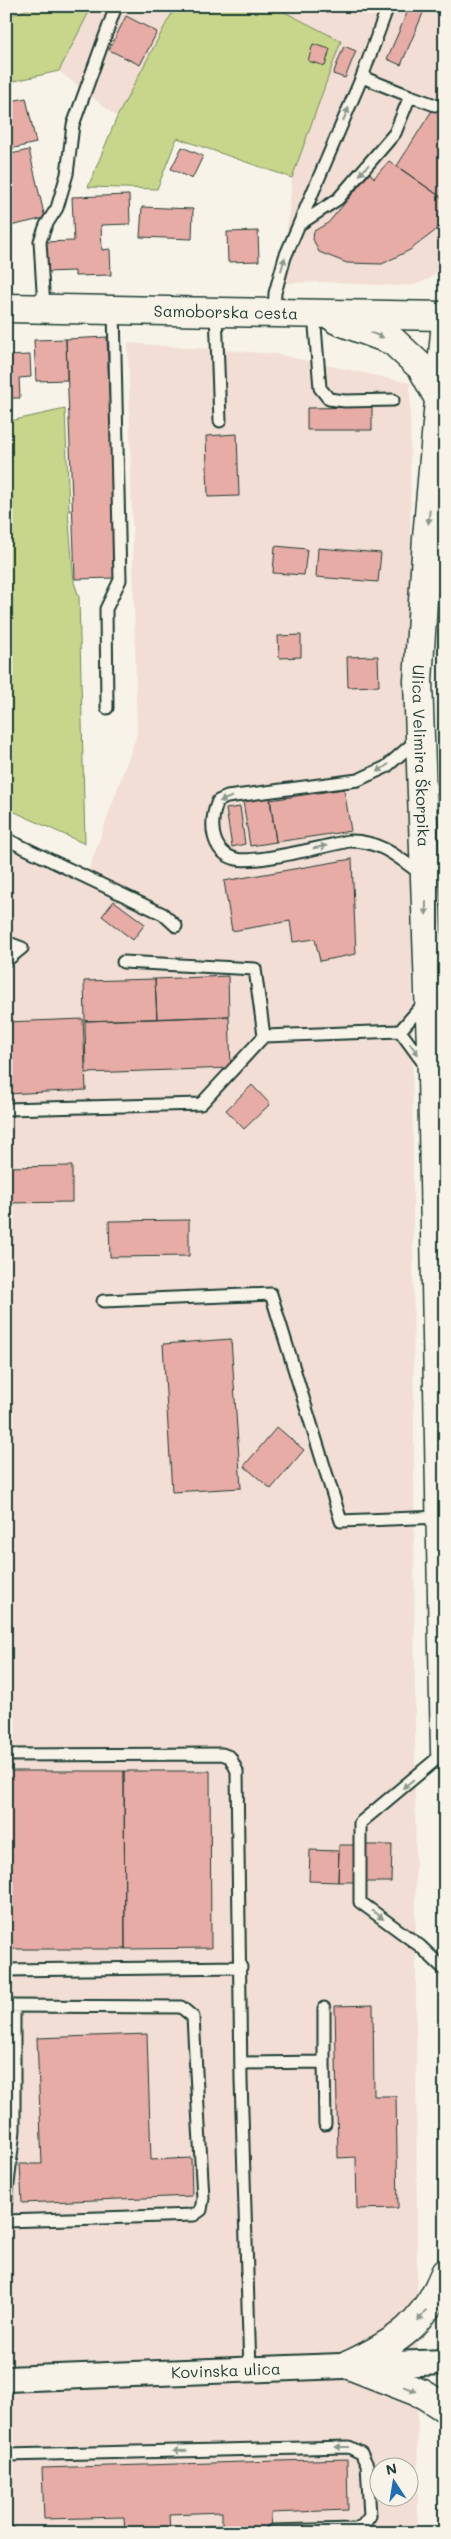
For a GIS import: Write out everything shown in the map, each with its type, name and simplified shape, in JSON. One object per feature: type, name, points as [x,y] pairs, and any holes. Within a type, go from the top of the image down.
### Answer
[{"type":"main road","name":"Samoborska cesta","points":[[6,308],[114,308],[445,316]]},
{"type":"main road","points":[[314,312],[393,341],[409,353],[422,368],[439,399]]},
{"type":"main road","name":"Ulica Velimira Škorpika","points":[[445,332],[427,538],[418,681],[432,1074],[445,1752]]},
{"type":"main road","points":[[349,2365],[383,2348],[406,2333],[420,2319],[437,2292],[445,2273]]},
{"type":"main road","points":[[349,2365],[423,2394],[445,2408]]},
{"type":"street","name":"Kovinska ulica","points":[[6,2380],[445,2362]]},
{"type":"lane","points":[[44,308],[40,241],[46,225],[57,208],[66,174],[73,125],[116,6]]},
{"type":"lane","points":[[274,311],[284,257],[300,224],[362,77],[388,6]]},
{"type":"lane","points":[[362,77],[435,105]]},
{"type":"lane","points":[[300,224],[338,199],[395,133],[410,96]]},
{"type":"lane","points":[[108,708],[106,610],[120,580],[114,308]]},
{"type":"lane","points":[[216,310],[220,421]]},
{"type":"lane","points":[[314,312],[320,388],[329,399],[345,401],[393,400]]},
{"type":"lane","points":[[421,737],[386,767],[358,780],[227,796],[218,801],[213,824],[214,837],[218,847],[227,855],[237,859],[254,859],[349,841],[364,841],[376,843],[425,877]]},
{"type":"lane","points":[[6,839],[163,914],[176,926]]},
{"type":"lane","points":[[6,942],[22,948],[6,960]]},
{"type":"lane","points":[[123,962],[255,969],[264,1036]]},
{"type":"lane","points":[[6,1109],[201,1104],[264,1036],[400,1031],[428,999]]},
{"type":"lane","points":[[400,1031],[432,1074]]},
{"type":"lane","points":[[103,1301],[270,1294],[341,1521],[440,1517]]},
{"type":"lane","points":[[445,1752],[360,1823],[360,1902],[420,1946],[445,1970]]},
{"type":"lane","points":[[6,1755],[222,1754],[230,1757],[237,1771],[241,2063],[250,2370]]},
{"type":"lane","points":[[6,1970],[241,1967]]},
{"type":"lane","points":[[6,2202],[14,2130],[10,2006],[181,2007],[187,2010],[193,2017],[203,2198],[200,2210],[194,2216],[6,2221]]},
{"type":"lane","points":[[324,2008],[325,2124]]},
{"type":"lane","points":[[241,2063],[324,2062]]},
{"type":"lane","points":[[6,2455],[349,2447],[361,2453],[367,2465],[370,2516],[363,2525],[356,2529],[272,2531]]},
{"type":"lane","points":[[207,2533],[222,2532]]},
{"type":"shaded area","points":[[92,6],[177,6],[117,117],[59,71]]},
{"type":"shaded area","points":[[273,6],[445,6],[445,264],[429,279],[414,285],[396,286],[323,282],[282,283],[292,178],[341,41]]},
{"type":"shaded area","points":[[128,343],[275,354],[410,383],[418,2456],[368,2456],[368,2506],[418,2506],[418,2533],[6,2533],[6,847],[84,883],[137,734]]},
{"type":"green space","points":[[36,6],[92,6],[59,71],[6,83],[6,17]]},
{"type":"green space","points":[[177,6],[273,6],[341,41],[292,178],[177,138],[157,189],[88,187],[117,117]]},
{"type":"green space","points":[[65,409],[69,510],[74,510],[68,511],[74,582],[79,597],[85,844],[6,808],[6,422]]},
{"type":"building","points":[[410,6],[426,6],[401,65],[387,59]]},
{"type":"building","points":[[126,16],[157,32],[140,65],[109,50]]},
{"type":"building","points":[[313,44],[330,49],[325,66],[308,61]]},
{"type":"building","points":[[344,46],[356,51],[345,78],[333,74]]},
{"type":"building","points":[[443,93],[445,95],[445,200],[397,166]]},
{"type":"building","points":[[26,98],[36,143],[6,150],[6,102]]},
{"type":"building","points":[[182,147],[203,156],[192,179],[171,169]]},
{"type":"building","points":[[29,150],[45,218],[6,227],[6,155]]},
{"type":"building","points":[[389,161],[445,200],[445,220],[435,231],[410,250],[382,264],[347,263],[319,252],[313,239],[314,231],[328,223],[370,173],[374,178]]},
{"type":"building","points":[[129,195],[130,224],[101,225],[102,250],[110,249],[111,275],[75,276],[75,271],[44,272],[43,242],[74,241],[72,197]]},
{"type":"building","points":[[142,207],[193,209],[192,239],[140,237]]},
{"type":"building","points":[[258,231],[259,261],[228,262],[227,232]]},
{"type":"building","points":[[107,337],[116,578],[75,579],[66,339]]},
{"type":"building","points":[[66,339],[67,380],[36,381],[34,340]]},
{"type":"building","points":[[30,355],[31,377],[19,378],[20,398],[6,398],[6,356]]},
{"type":"building","points":[[372,407],[372,430],[307,430],[307,408]]},
{"type":"building","points":[[237,434],[239,496],[208,497],[206,436]]},
{"type":"building","points":[[275,546],[307,549],[304,575],[273,573]]},
{"type":"building","points":[[318,548],[381,553],[378,582],[316,577]]},
{"type":"building","points":[[301,635],[301,657],[279,658],[278,636]]},
{"type":"building","points":[[378,656],[379,686],[348,687],[347,657]]},
{"type":"building","points":[[344,789],[351,831],[276,842],[270,800]]},
{"type":"building","points":[[270,797],[276,842],[250,846],[243,801]]},
{"type":"building","points":[[240,807],[245,844],[232,847],[226,809]]},
{"type":"building","points":[[352,859],[356,954],[320,961],[315,939],[293,942],[290,921],[232,931],[224,881]]},
{"type":"building","points":[[114,901],[145,924],[133,940],[102,916]]},
{"type":"building","points":[[228,976],[229,1016],[157,1019],[155,979]]},
{"type":"building","points":[[155,979],[157,1019],[85,1021],[84,981]]},
{"type":"building","points":[[229,1016],[231,1068],[86,1073],[85,1021]]},
{"type":"building","points":[[83,1019],[86,1090],[6,1094],[6,1022]]},
{"type":"building","points":[[252,1085],[270,1104],[244,1129],[226,1110]]},
{"type":"building","points":[[72,1166],[72,1202],[6,1203],[6,1167]]},
{"type":"building","points":[[189,1220],[189,1256],[110,1257],[109,1221]]},
{"type":"building","points":[[231,1339],[241,1488],[172,1492],[163,1344]]},
{"type":"building","points":[[277,1427],[304,1450],[271,1489],[244,1466]]},
{"type":"building","points":[[6,1771],[124,1771],[125,1949],[6,1949]]},
{"type":"building","points":[[124,1771],[210,1771],[211,1948],[125,1949]]},
{"type":"building","points":[[339,1845],[392,1845],[391,1882],[338,1882]]},
{"type":"building","points":[[310,1850],[339,1851],[338,1882],[309,1881]]},
{"type":"building","points":[[373,2005],[374,2096],[396,2096],[398,2208],[357,2209],[356,2157],[338,2158],[335,2006]]},
{"type":"building","points":[[147,2034],[151,2160],[191,2158],[192,2196],[22,2203],[20,2164],[42,2164],[37,2038]]},
{"type":"building","points":[[347,2459],[348,2510],[271,2513],[272,2533],[222,2533],[222,2512],[169,2514],[170,2533],[125,2533],[124,2517],[44,2519],[42,2468]]}]
